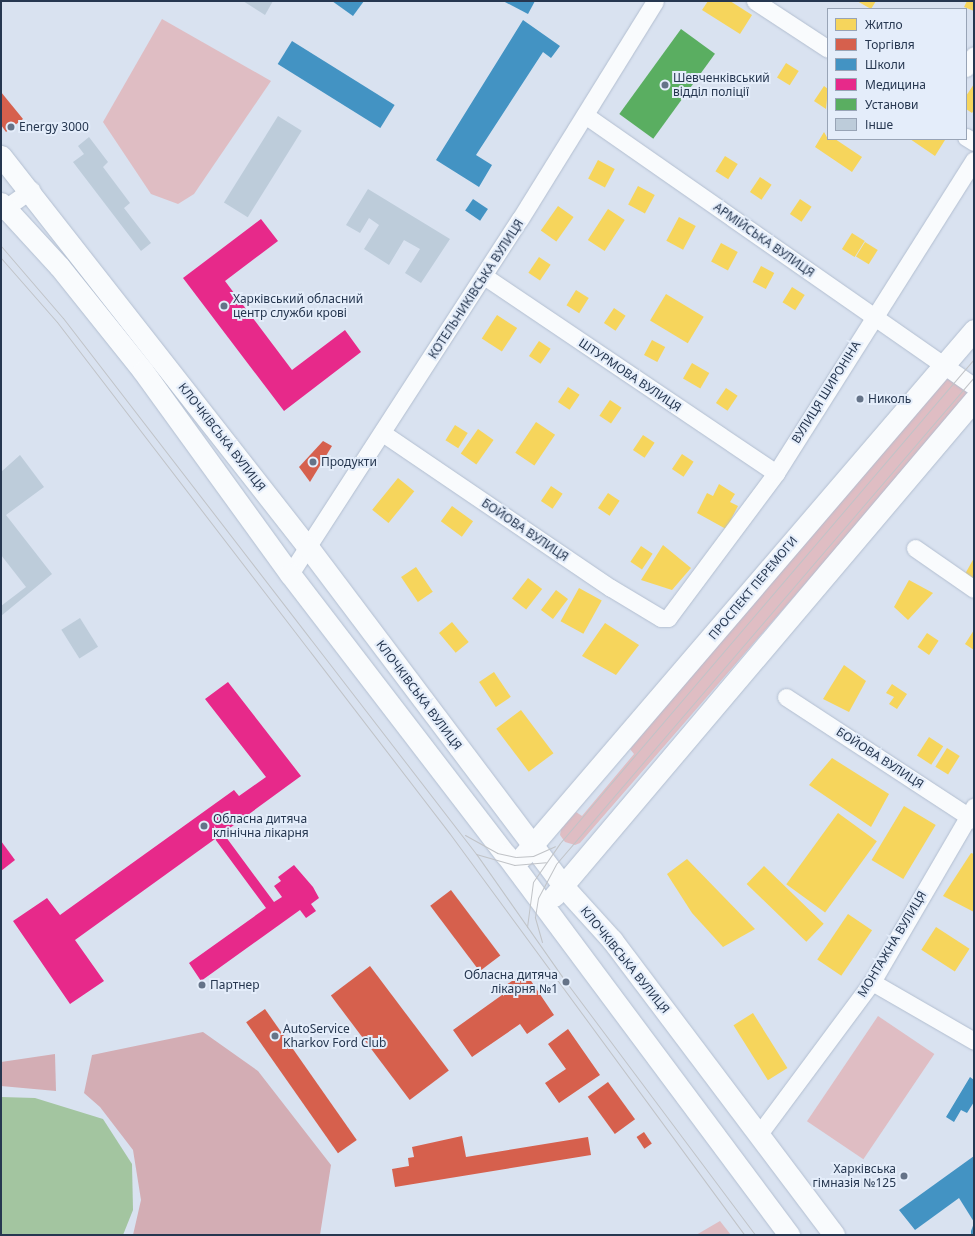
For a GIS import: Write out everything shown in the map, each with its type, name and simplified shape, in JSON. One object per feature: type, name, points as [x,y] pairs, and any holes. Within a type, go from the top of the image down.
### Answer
[{"type":"main road","name":"КЛОЧКІВСЬКА ВУЛИЦЯ","points":[[1,156],[30,190],[308,547],[563,886],[612,940],[834,1235]]},
{"type":"main road","name":"КЛОЧКІВСЬКА ВУЛИЦЯ","points":[[2,207],[59,266],[142,371],[290,574],[545,906],[789,1235]]},
{"type":"main road","name":"ПРОСПЕКТ ПЕРЕМОГИ","points":[[514,865],[533,847],[974,330]]},
{"type":"main road","points":[[545,906],[974,400]]},
{"type":"street","name":"КОТЕЛЬНИКІВСЬКА ВУЛИЦЯ","points":[[290,574],[384,434],[655,1]]},
{"type":"street","points":[[755,1],[827,48]]},
{"type":"street","points":[[967,66],[974,55]]},
{"type":"street","name":"АРМІЙСЬКА ВУЛИЦЯ","points":[[585,115],[874,317],[945,364],[974,386]]},
{"type":"street","name":"ВУЛИЦЯ ШИРОНІНА","points":[[668,618],[776,473],[974,160]]},
{"type":"street","points":[[2,207],[30,190]]},
{"type":"street","name":"ШТУРМОВА ВУЛИЦЯ","points":[[484,276],[776,473]]},
{"type":"street","name":"БОЙОВА ВУЛИЦЯ","points":[[384,434],[611,588],[661,618],[668,618]]},
{"type":"street","points":[[915,548],[974,589]]},
{"type":"street","name":"БОЙОВА ВУЛИЦЯ","points":[[786,696],[972,814]]},
{"type":"street","name":"МОНТАЖНА ВУЛИЦЯ","points":[[759,1134],[872,982],[972,814]]},
{"type":"street","points":[[872,982],[974,1041]]},
{"type":"shaded area","points":[[162,19],[271,81],[194,194],[178,204],[151,194],[103,122]]},
{"type":"shaded area","points":[[949,373],[972,392],[580,843],[575,845],[565,842],[560,835],[561,829],[576,812],[582,816],[634,754],[630,749]]},
{"type":"shaded area","points":[[878,1016],[934,1054],[863,1159],[807,1121]]},
{"type":"shaded area","points":[[203,1032],[258,1071],[331,1165],[320,1235],[133,1235],[141,1200],[133,1150],[100,1107],[84,1093],[92,1055]]},
{"type":"shaded area","points":[[55,1054],[56,1091],[1,1086],[1,1062]]},
{"type":"shaded area","points":[[1,1097],[35,1098],[103,1119],[132,1164],[133,1210],[123,1235],[1,1235]]},
{"type":"shaded area","points":[[720,1221],[731,1235],[696,1235]]},
{"type":"building: Житло","points":[[708,1],[730,1],[752,15],[740,34],[702,10]]},
{"type":"building: Житло","points":[[857,1],[876,1],[872,8]]},
{"type":"building: Житло","points":[[967,1],[974,1],[974,11],[964,7]]},
{"type":"building: Житло","points":[[786,63],[799,71],[790,85],[777,77]]},
{"type":"building: Житло","points":[[974,84],[974,110],[972,113],[967,110],[967,94]]},
{"type":"building: Житло","points":[[824,86],[827,88],[826,109],[814,101]]},
{"type":"building: Житло","points":[[824,132],[827,140],[836,140],[862,157],[852,172],[815,147]]},
{"type":"building: Житло","points":[[911,140],[945,140],[935,156]]},
{"type":"building: Житло","points":[[725,156],[738,164],[728,179],[715,171]]},
{"type":"building: Житло","points":[[598,160],[615,169],[605,187],[588,179]]},
{"type":"building: Житло","points":[[760,177],[772,185],[762,200],[750,192]]},
{"type":"building: Житло","points":[[638,186],[655,195],[645,213],[628,205]]},
{"type":"building: Житло","points":[[800,199],[812,207],[802,222],[790,214]]},
{"type":"building: Житло","points":[[558,206],[574,217],[556,241],[541,231]]},
{"type":"building: Житло","points":[[608,209],[625,220],[605,251],[588,240]]},
{"type":"building: Житло","points":[[679,217],[696,226],[683,250],[666,241]]},
{"type":"building: Житло","points":[[852,233],[865,241],[855,257],[842,249]]},
{"type":"building: Житло","points":[[865,242],[878,250],[869,264],[856,256]]},
{"type":"building: Житло","points":[[721,243],[738,252],[728,270],[711,262]]},
{"type":"building: Житло","points":[[539,257],[551,265],[540,281],[528,273]]},
{"type":"building: Житло","points":[[761,266],[774,273],[766,289],[753,282]]},
{"type":"building: Житло","points":[[792,287],[805,295],[795,310],[782,302]]},
{"type":"building: Житло","points":[[576,290],[589,298],[579,313],[566,305]]},
{"type":"building: Житло","points":[[666,294],[704,317],[688,343],[650,321]]},
{"type":"building: Житло","points":[[614,308],[626,316],[616,331],[604,323]]},
{"type":"building: Житло","points":[[497,315],[517,328],[502,352],[482,338]]},
{"type":"building: Житло","points":[[652,340],[665,347],[657,362],[644,355]]},
{"type":"building: Житло","points":[[539,341],[551,349],[541,364],[529,356]]},
{"type":"building: Житло","points":[[692,363],[709,373],[700,389],[683,379]]},
{"type":"building: Житло","points":[[568,387],[580,395],[570,410],[558,402]]},
{"type":"building: Житло","points":[[726,388],[738,396],[728,411],[716,403]]},
{"type":"building: Житло","points":[[610,400],[622,408],[611,424],[599,416]]},
{"type":"building: Житло","points":[[536,422],[555,435],[534,466],[515,453]]},
{"type":"building: Житло","points":[[455,425],[468,433],[458,448],[445,440]]},
{"type":"building: Житло","points":[[478,429],[494,440],[476,464],[461,454]]},
{"type":"building: Житло","points":[[643,435],[655,443],[645,458],[633,450]]},
{"type":"building: Житло","points":[[682,454],[694,462],[684,477],[672,469]]},
{"type":"building: Житло","points":[[398,478],[414,491],[389,523],[372,510]]},
{"type":"building: Житло","points":[[719,484],[735,494],[730,502],[738,506],[726,529],[697,513],[707,493],[713,496]]},
{"type":"building: Житло","points":[[551,486],[563,494],[553,509],[541,501]]},
{"type":"building: Житло","points":[[608,493],[620,501],[610,516],[598,508]]},
{"type":"building: Житло","points":[[452,506],[473,521],[462,537],[441,521]]},
{"type":"building: Житло","points":[[663,545],[691,568],[672,590],[641,580]]},
{"type":"building: Житло","points":[[641,546],[653,554],[642,570],[630,562]]},
{"type":"building: Житло","points":[[974,558],[974,580],[965,574]]},
{"type":"building: Житло","points":[[416,567],[433,592],[418,602],[401,577]]},
{"type":"building: Житло","points":[[528,578],[542,589],[526,610],[512,598]]},
{"type":"building: Житло","points":[[909,580],[933,593],[908,620],[894,607]]},
{"type":"building: Житло","points":[[579,588],[602,601],[583,634],[561,621]]},
{"type":"building: Житло","points":[[556,590],[568,599],[553,619],[541,610]]},
{"type":"building: Житло","points":[[452,622],[469,642],[456,653],[439,633]]},
{"type":"building: Житло","points":[[605,623],[639,645],[616,675],[582,656]]},
{"type":"building: Житло","points":[[974,630],[974,650],[965,644]]},
{"type":"building: Житло","points":[[927,633],[939,641],[929,655],[917,647]]},
{"type":"building: Житло","points":[[844,665],[866,681],[849,712],[823,699]]},
{"type":"building: Житло","points":[[494,672],[511,697],[496,707],[479,682]]},
{"type":"building: Житло","points":[[892,684],[907,694],[897,709],[889,704],[894,697],[886,693]]},
{"type":"building: Житло","points":[[521,710],[553,753],[529,772],[496,729]]},
{"type":"building: Житло","points":[[929,737],[943,746],[931,765],[917,755]]},
{"type":"building: Житло","points":[[947,748],[960,756],[948,775],[935,767]]},
{"type":"building: Житло","points":[[832,758],[889,794],[871,827],[809,785]]},
{"type":"building: Житло","points":[[904,806],[936,825],[903,879],[872,860]]},
{"type":"building: Житло","points":[[838,813],[877,841],[825,912],[786,884]]},
{"type":"building: Житло","points":[[971,853],[974,854],[974,912],[943,896]]},
{"type":"building: Житло","points":[[687,859],[755,929],[723,947],[692,913],[667,874]]},
{"type":"building: Житло","points":[[764,866],[824,924],[806,942],[747,884]]},
{"type":"building: Житло","points":[[848,914],[872,930],[841,976],[817,960]]},
{"type":"building: Житло","points":[[936,927],[970,949],[955,971],[921,950]]},
{"type":"building: Житло","points":[[753,1013],[787,1068],[768,1080],[733,1025]]},
{"type":"building: Торгівля","points":[[1,92],[23,119],[6,132],[1,125]]},
{"type":"building: Торгівля","name":"Продукти","points":[[323,441],[332,446],[310,482],[299,467]]},
{"type":"building: Торгівля","points":[[451,890],[500,955],[480,971],[430,906]]},
{"type":"building: Торгівля","points":[[370,966],[449,1071],[410,1100],[331,995]]},
{"type":"building: Торгівля","points":[[525,972],[554,1015],[527,1034],[520,1024],[472,1057],[453,1030],[509,990],[506,985]]},
{"type":"building: Торгівля","points":[[265,1009],[357,1140],[338,1153],[246,1022]]},
{"type":"building: Торгівля","points":[[568,1029],[600,1075],[559,1103],[545,1083],[566,1069],[548,1044]]},
{"type":"building: Торгівля","points":[[608,1082],[635,1119],[615,1134],[588,1097]]},
{"type":"building: Торгівля","points":[[644,1132],[652,1144],[644,1149],[637,1137]]},
{"type":"building: Торгівля","points":[[462,1136],[466,1157],[588,1137],[591,1155],[395,1187],[392,1169],[409,1166],[408,1158],[414,1157],[412,1147]]},
{"type":"building: Школи","points":[[332,1],[364,1],[353,16]]},
{"type":"building: Школи","points":[[503,1],[535,1],[528,14]]},
{"type":"building: Школи","points":[[523,20],[560,46],[551,58],[543,52],[476,155],[492,165],[479,187],[436,160]]},
{"type":"building: Школи","points":[[292,41],[395,105],[380,128],[278,64]]},
{"type":"building: Школи","points":[[473,199],[488,209],[480,221],[465,211]]},
{"type":"building: Школи","points":[[970,1077],[974,1080],[974,1102],[967,1113],[961,1110],[954,1122],[946,1117]]},
{"type":"building: Школи","points":[[974,1156],[974,1222],[959,1198],[915,1230],[899,1210]]},
{"type":"building: Школи","points":[[974,1223],[974,1235],[971,1235],[971,1231]]},
{"type":"building: Медицина","name":"Харківський обласний центр служби крові","points":[[261,219],[278,241],[225,281],[292,370],[345,330],[361,352],[284,411],[183,278]]},
{"type":"building: Медицина","points":[[228,682],[301,776],[223,833],[274,902],[282,897],[274,886],[281,881],[278,877],[294,865],[313,887],[319,898],[311,904],[316,911],[306,918],[300,910],[201,981],[189,963],[266,908],[215,839],[75,940],[104,981],[70,1004],[13,921],[47,898],[60,915],[234,790],[239,796],[266,777],[205,699]]},
{"type":"building: Медицина","points":[[1,841],[15,860],[1,871]]},
{"type":"building: Установи","points":[[681,29],[715,54],[653,139],[619,114]]},
{"type":"building: Інше","points":[[243,1],[273,1],[265,15]]},
{"type":"building: Інше","points":[[278,116],[302,131],[248,217],[224,203]]},
{"type":"building: Інше","points":[[89,137],[108,162],[103,167],[130,203],[124,208],[151,243],[141,251],[73,162],[84,154],[78,146]]},
{"type":"building: Інше","points":[[368,189],[450,239],[421,283],[405,273],[420,249],[404,240],[389,265],[364,249],[379,225],[369,218],[360,233],[346,225]]},
{"type":"building: Інше","points":[[20,455],[44,487],[6,515],[52,574],[1,616],[1,606],[26,587],[1,555],[1,472]]},
{"type":"building: Інше","points":[[80,618],[98,647],[79,658],[61,630]]},
{"type":"tram line","points":[[1,246],[63,318],[477,855],[566,982],[755,1235]]},
{"type":"tram line","points":[[1,258],[57,322],[450,834],[745,1235]]},
{"type":"tram line","points":[[527,927],[533,882],[560,843],[974,359]]},
{"type":"tram line","points":[[542,942],[535,917],[538,898],[556,864],[974,377]]},
{"type":"tram line","points":[[465,835],[497,853],[516,857],[533,856],[555,846]]},
{"type":"tram line","points":[[476,854],[514,865],[546,862]]},
{"type":"place","name":"Шевченківський відділ поліції","points":[[665,85]]},
{"type":"place","name":"Energy 3000","points":[[11,127]]},
{"type":"place","name":"Харківський обласний центр служби крові","points":[[224,306]]},
{"type":"place","name":"Николь","points":[[860,399]]},
{"type":"place","name":"Продукти","points":[[313,462]]},
{"type":"place","name":"Обласна дитяча клінічна лікарня","points":[[204,826]]},
{"type":"place","name":"Обласна дитяча лікарня №1","points":[[566,982]]},
{"type":"place","name":"Партнер","points":[[202,985]]},
{"type":"place","name":"AutoService Kharkov Ford Club","points":[[275,1036]]},
{"type":"place","name":"Харківська гімназія №125","points":[[904,1176]]}]
